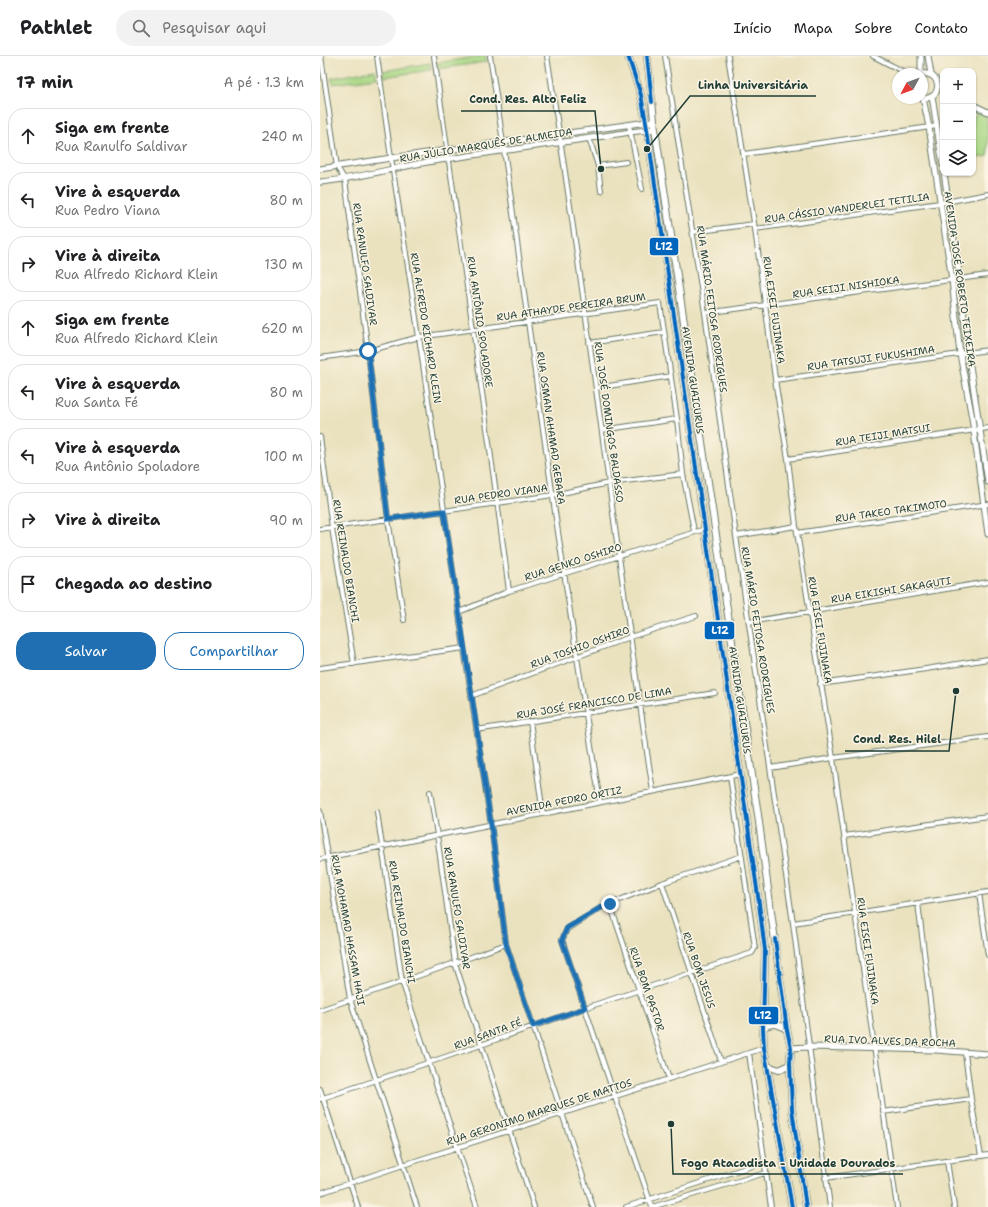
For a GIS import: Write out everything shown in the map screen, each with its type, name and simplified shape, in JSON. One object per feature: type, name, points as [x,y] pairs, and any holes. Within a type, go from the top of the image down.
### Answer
[{"type":"main road","name":"AVENIDA GUAICURUS","points":[[628,56],[641,95],[646,122],[741,774],[766,950],[763,1028],[764,1048],[792,1207]]},
{"type":"main road","name":"AVENIDA GUAICURUS","points":[[647,56],[655,129],[758,815],[787,1030],[791,1048],[790,1063],[792,1109],[806,1207]]},
{"type":"main road","points":[[763,1028],[773,1023],[780,1025],[787,1030]]},
{"type":"main road","points":[[768,1066],[774,1070],[779,1070],[786,1067],[790,1063]]},
{"type":"street","name":"RUA RANULFO SALDIVAR","points":[[322,56],[337,167],[345,180],[368,351],[388,519],[404,620]]},
{"type":"street","name":"RUA ALFREDO RICHARD KLEIN","points":[[377,56],[391,158],[420,338],[459,612]]},
{"type":"street","name":"RUA ANTÔNIO SPOLADORE","points":[[434,56],[498,503],[509,591]]},
{"type":"street","name":"RUA OSMAN AHAMAD GEBARA","points":[[490,56],[504,142],[564,573],[600,802]]},
{"type":"street","name":"RUA JOSÉ DOMINGOS BALDASSO","points":[[547,56],[560,135],[653,791]]},
{"type":"street","name":"RUA MÁRIO FEITOSA RODRIGUES","points":[[665,56],[705,313],[793,923],[825,1178],[830,1207]]},
{"type":"street","name":"RUA EISEI FUJINAKA","points":[[728,56],[755,229],[775,380],[788,459],[797,533],[833,758],[897,1207]]},
{"type":"street","points":[[873,56],[896,68]]},
{"type":"street","points":[[920,68],[921,56]]},
{"type":"street","points":[[928,56],[931,74],[935,78],[940,89],[932,96],[940,146]]},
{"type":"street","name":"AVENIDA JOSÉ ROBERTO TEIXEIRA","points":[[928,97],[932,96]]},
{"type":"street","name":"AVENIDA JOSÉ ROBERTO TEIXEIRA","points":[[924,104],[952,280],[960,354],[986,505],[988,534]]},
{"type":"street","points":[[976,106],[988,112]]},
{"type":"street","name":"RUA JÚLIO MARQUÊS DE ALMEIDA","points":[[320,169],[654,121]]},
{"type":"street","points":[[629,125],[642,190]]},
{"type":"street","points":[[744,154],[937,126]]},
{"type":"street","name":"RUA JÚLIO MARQUÊS DE ALMEIDA","points":[[320,182],[345,180],[393,168],[448,159],[655,129]]},
{"type":"street","points":[[589,138],[598,166],[601,191]]},
{"type":"street","points":[[598,166],[626,162]]},
{"type":"street","name":"AVENIDA JOSÉ ROBERTO TEIXEIRA","points":[[944,176],[960,279],[968,353],[981,429],[988,482]]},
{"type":"street","name":"RUA CÁSSIO VANDERLEI TETILIA","points":[[755,229],[940,203],[988,194]]},
{"type":"street","points":[[693,232],[754,224]]},
{"type":"street","name":"RUA SEIJI NISHIOKA","points":[[705,313],[988,275]]},
{"type":"street","name":"RUA ATHAYDE PEREIRA BRUM","points":[[320,358],[368,351],[420,338],[660,303],[664,332]]},
{"type":"street","points":[[589,343],[664,332],[684,474],[694,531]]},
{"type":"street","name":"RUA TATSUJI FUKUSHIMA","points":[[775,380],[988,350]]},
{"type":"street","points":[[596,388],[671,376]]},
{"type":"street","points":[[602,430],[677,419]]},
{"type":"street","name":"RUA TEIJI MATSUI","points":[[788,459],[973,429],[988,428]]},
{"type":"street","name":"RUA REINALDO BIANCHI","points":[[320,437],[332,528],[354,664]]},
{"type":"street","name":"RUA PEDRO VIANA","points":[[320,529],[553,495],[609,483],[684,474]]},
{"type":"street","name":"RUA TAKEO TAKIMOTO","points":[[797,533],[986,505]]},
{"type":"street","points":[[736,536],[796,526]]},
{"type":"street","name":"RUA GENKO OSHIRO","points":[[459,612],[509,591],[694,531],[705,529]]},
{"type":"street","name":"RUA EIKISHI SAKAGUTI","points":[[749,622],[988,582]]},
{"type":"street","points":[[459,612],[491,824],[506,944],[593,1207]]},
{"type":"street","name":"RUA TOSHIO OSHIRO","points":[[471,696],[630,636],[696,616]]},
{"type":"street","points":[[320,668],[464,648]]},
{"type":"street","points":[[820,684],[988,659]]},
{"type":"street","name":"RUA JOSÉ FRANCISCO DE LIMA","points":[[476,730],[715,693]]},
{"type":"street","points":[[530,721],[543,814]]},
{"type":"street","points":[[770,768],[988,737]]},
{"type":"street","name":"AVENIDA PEDRO ORTIZ","points":[[320,859],[741,774]]},
{"type":"street","points":[[730,776],[742,856],[662,883],[602,907],[567,928],[562,940],[652,1207],[766,1172]]},
{"type":"street","name":"RUA RANULFO SALDIVAR","points":[[430,792],[438,835],[455,963],[534,1207]]},
{"type":"street","name":"RUA MOHAMAD HASSAM HAJI","points":[[320,811],[350,999],[417,1207]]},
{"type":"street","name":"RUA REINALDO BIANCHI","points":[[377,812],[402,981],[477,1207]]},
{"type":"street","points":[[844,836],[988,816]]},
{"type":"street","name":"RUA SANTA FÉ","points":[[321,1098],[429,1063],[638,990],[692,974],[752,953],[755,948],[742,856]]},
{"type":"street","name":"RUA BOM JESUS","points":[[662,883],[722,1061]]},
{"type":"street","points":[[793,923],[988,892]]},
{"type":"street","points":[[979,893],[988,955]]},
{"type":"street","points":[[918,903],[936,1050]]},
{"type":"street","name":"RUA BOM PASTOR","points":[[610,904],[669,1079]]},
{"type":"street","points":[[320,1010],[506,944]]},
{"type":"street","name":"RUA IVO ALVES DA ROCHA","points":[[791,1048],[808,1047],[936,1050],[988,1054]]},
{"type":"street","name":"RUA GERONIMO MARQUES DE MATTOS","points":[[320,1193],[509,1130],[764,1048]]},
{"type":"street","points":[[749,1053],[771,1207]]},
{"type":"street","points":[[965,1053],[981,1156]]},
{"type":"street","points":[[320,1089],[321,1098],[358,1207]]},
{"type":"street","points":[[883,1112],[971,1099]]},
{"type":"street","points":[[825,1178],[988,1155]]},
{"type":"street","points":[[947,1161],[954,1207]]},
{"type":"street","points":[[626,1207],[764,1162]]},
{"type":"green space","points":[[486,56],[486,62],[438,69],[437,63]]},
{"type":"green space","points":[[430,63],[431,70],[384,77],[383,71]]},
{"type":"green space","points":[[375,70],[377,78],[333,84],[331,78]]},
{"type":"green space","points":[[976,108],[986,113],[988,156],[976,158]]},
{"type":"transit line","name":"L12","points":[[628,56],[641,95],[646,122],[758,896],[765,950],[763,1028],[764,1048],[792,1207]]},
{"type":"transit line","name":"L12","points":[[647,56],[652,102]]},
{"type":"transit line","name":"L12","points":[[775,939],[787,1030],[791,1048],[790,1063],[792,1109],[806,1207]]},
{"type":"place","name":"Linha Universitária","points":[[647,149]]},
{"type":"place","name":"Cond. Res. Alto Feliz","points":[[601,169]]},
{"type":"place","name":"Cond. Res. Hilel","points":[[956,691]]},
{"type":"place","name":"Fogo Atacadista - Unidade Dourados","points":[[671,1124]]},
{"type":"route","points":[[368,351],[388,519],[444,511],[491,824],[506,944],[533,1026],[585,1008],[562,940],[567,928],[602,907],[610,904]]}]
